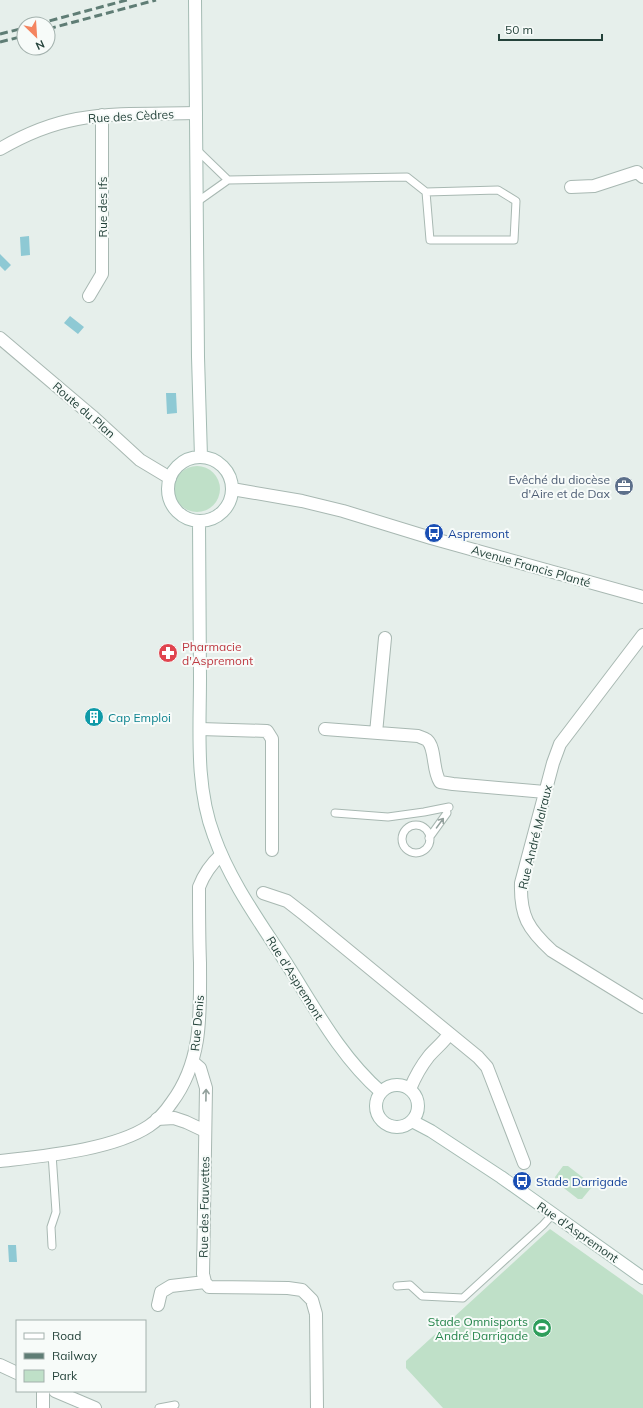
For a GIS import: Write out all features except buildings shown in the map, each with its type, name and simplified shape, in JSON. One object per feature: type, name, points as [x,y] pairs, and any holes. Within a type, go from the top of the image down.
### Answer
[{"type":"street","points":[[195,0],[199,404],[201,457]]},
{"type":"street","name":"Rue des Cèdres","points":[[0,149],[17,139],[45,127],[75,119],[102,115],[196,113]]},
{"type":"street","name":"Rue des Ifs","points":[[88,296],[102,274],[102,115]]},
{"type":"street","points":[[571,187],[594,186],[637,172],[643,177]]},
{"type":"street","name":"Route du Plan","points":[[0,338],[92,416],[140,460],[170,478]]},
{"type":"street","points":[[201,457],[211,459],[219,463],[226,470],[231,479],[232,489],[226,508],[209,520],[199,521],[183,516],[176,510],[169,495],[168,486],[170,478],[182,463],[191,458],[201,457]]},
{"type":"street","name":"Avenue Francis Planté","points":[[232,489],[302,501],[342,510],[431,538],[643,597]]},
{"type":"street","name":"Rue d'Aspremont","points":[[199,521],[200,729],[202,785],[206,810],[211,828],[221,855],[235,882],[329,1032],[368,1080],[381,1092]]},
{"type":"street","name":"Rue André Malraux","points":[[643,635],[560,744],[553,763],[521,884],[520,902],[530,927],[539,939],[552,951],[643,1007]]},
{"type":"street","points":[[376,733],[385,638]]},
{"type":"street","points":[[200,729],[267,732],[272,739],[272,850]]},
{"type":"street","points":[[325,729],[418,736],[427,740],[432,751],[436,776],[440,782],[545,792]]},
{"type":"street","name":"Rue Denis","points":[[0,1161],[101,1146],[127,1137],[150,1126],[166,1111],[181,1090],[193,1062],[198,1043],[200,1010],[199,887],[202,877],[212,863],[221,855]]},
{"type":"street","points":[[263,893],[287,901],[478,1057],[487,1067],[524,1163]]},
{"type":"street","points":[[410,1089],[419,1070],[430,1054],[450,1034]]},
{"type":"street","name":"Rue des Fauvettes","points":[[193,1062],[200,1068],[206,1088],[203,1274],[205,1282]]},
{"type":"street","points":[[400,1085],[410,1089],[417,1099],[418,1110],[412,1121],[402,1127],[390,1126],[381,1121],[376,1112],[376,1101],[381,1092],[390,1086],[400,1085]]},
{"type":"street","points":[[157,1119],[174,1118],[205,1131]]},
{"type":"street","name":"Rue d'Aspremont","points":[[412,1121],[431,1131],[501,1177],[643,1278]]},
{"type":"street","points":[[158,1304],[161,1292],[171,1286],[205,1282],[209,1287],[288,1288],[302,1290],[312,1300],[316,1314],[316,1408]]},
{"type":"street","points":[[0,1365],[16,1373]]},
{"type":"street","points":[[43,1392],[43,1408]]},
{"type":"street","points":[[58,1392],[95,1408]]},
{"type":"lane","points":[[196,149],[228,180]]},
{"type":"lane","points":[[197,202],[228,180],[408,177],[426,192],[498,190],[516,202],[514,240],[430,240],[426,192]]},
{"type":"lane","points":[[335,813],[388,817],[448,807],[447,813],[429,838]]},
{"type":"lane","points":[[408,814],[409,826]]},
{"type":"lane","points":[[417,824],[424,827],[429,834],[430,842],[426,849],[418,852],[410,852],[404,847],[401,840],[403,832],[409,826],[417,824]]},
{"type":"lane","points":[[52,1154],[56,1212],[51,1227],[52,1246]]},
{"type":"lane","points":[[397,1286],[410,1285],[422,1296],[463,1298],[543,1225],[552,1214]]},
{"type":"lane","points":[[159,1408],[175,1405]]},
{"type":"green space","points":[[197,466],[210,470],[216,476],[220,489],[216,502],[210,508],[197,512],[184,508],[178,502],[174,489],[178,476],[184,470]]},
{"type":"green space","points":[[563,1166],[568,1166],[590,1183],[591,1188],[582,1199],[578,1199],[556,1182],[555,1177]]},
{"type":"green space","name":"Stade Omnisports André Darrigade","points":[[550,1229],[643,1295],[643,1408],[443,1408],[406,1368],[406,1361]]},
{"type":"water","points":[[29,236],[30,255],[21,256],[20,237]]},
{"type":"water","points":[[0,254],[11,265],[5,271],[0,266]]},
{"type":"water","points":[[70,316],[84,327],[78,334],[64,323]]},
{"type":"water","points":[[166,393],[176,393],[177,413],[167,414]]},
{"type":"water","points":[[8,1245],[16,1245],[17,1262],[9,1262]]},
{"type":"railway","points":[[56,19],[127,0]]},
{"type":"railway","points":[[56,27],[156,0]]},
{"type":"railway","points":[[0,34],[16,30]]},
{"type":"railway","points":[[0,42],[16,38]]},
{"type":"place","name":"Evêché du diocèse d'Aire et de Dax","points":[[624,486]]},
{"type":"place","name":"Aspremont","points":[[434,533]]},
{"type":"place","name":"Pharmacie d'Aspremont","points":[[168,653]]},
{"type":"place","name":"Cap Emploi","points":[[94,717]]},
{"type":"place","name":"Stade Darrigade","points":[[522,1181]]},
{"type":"place","name":"Stade Omnisports André Darrigade","points":[[542,1328]]}]
